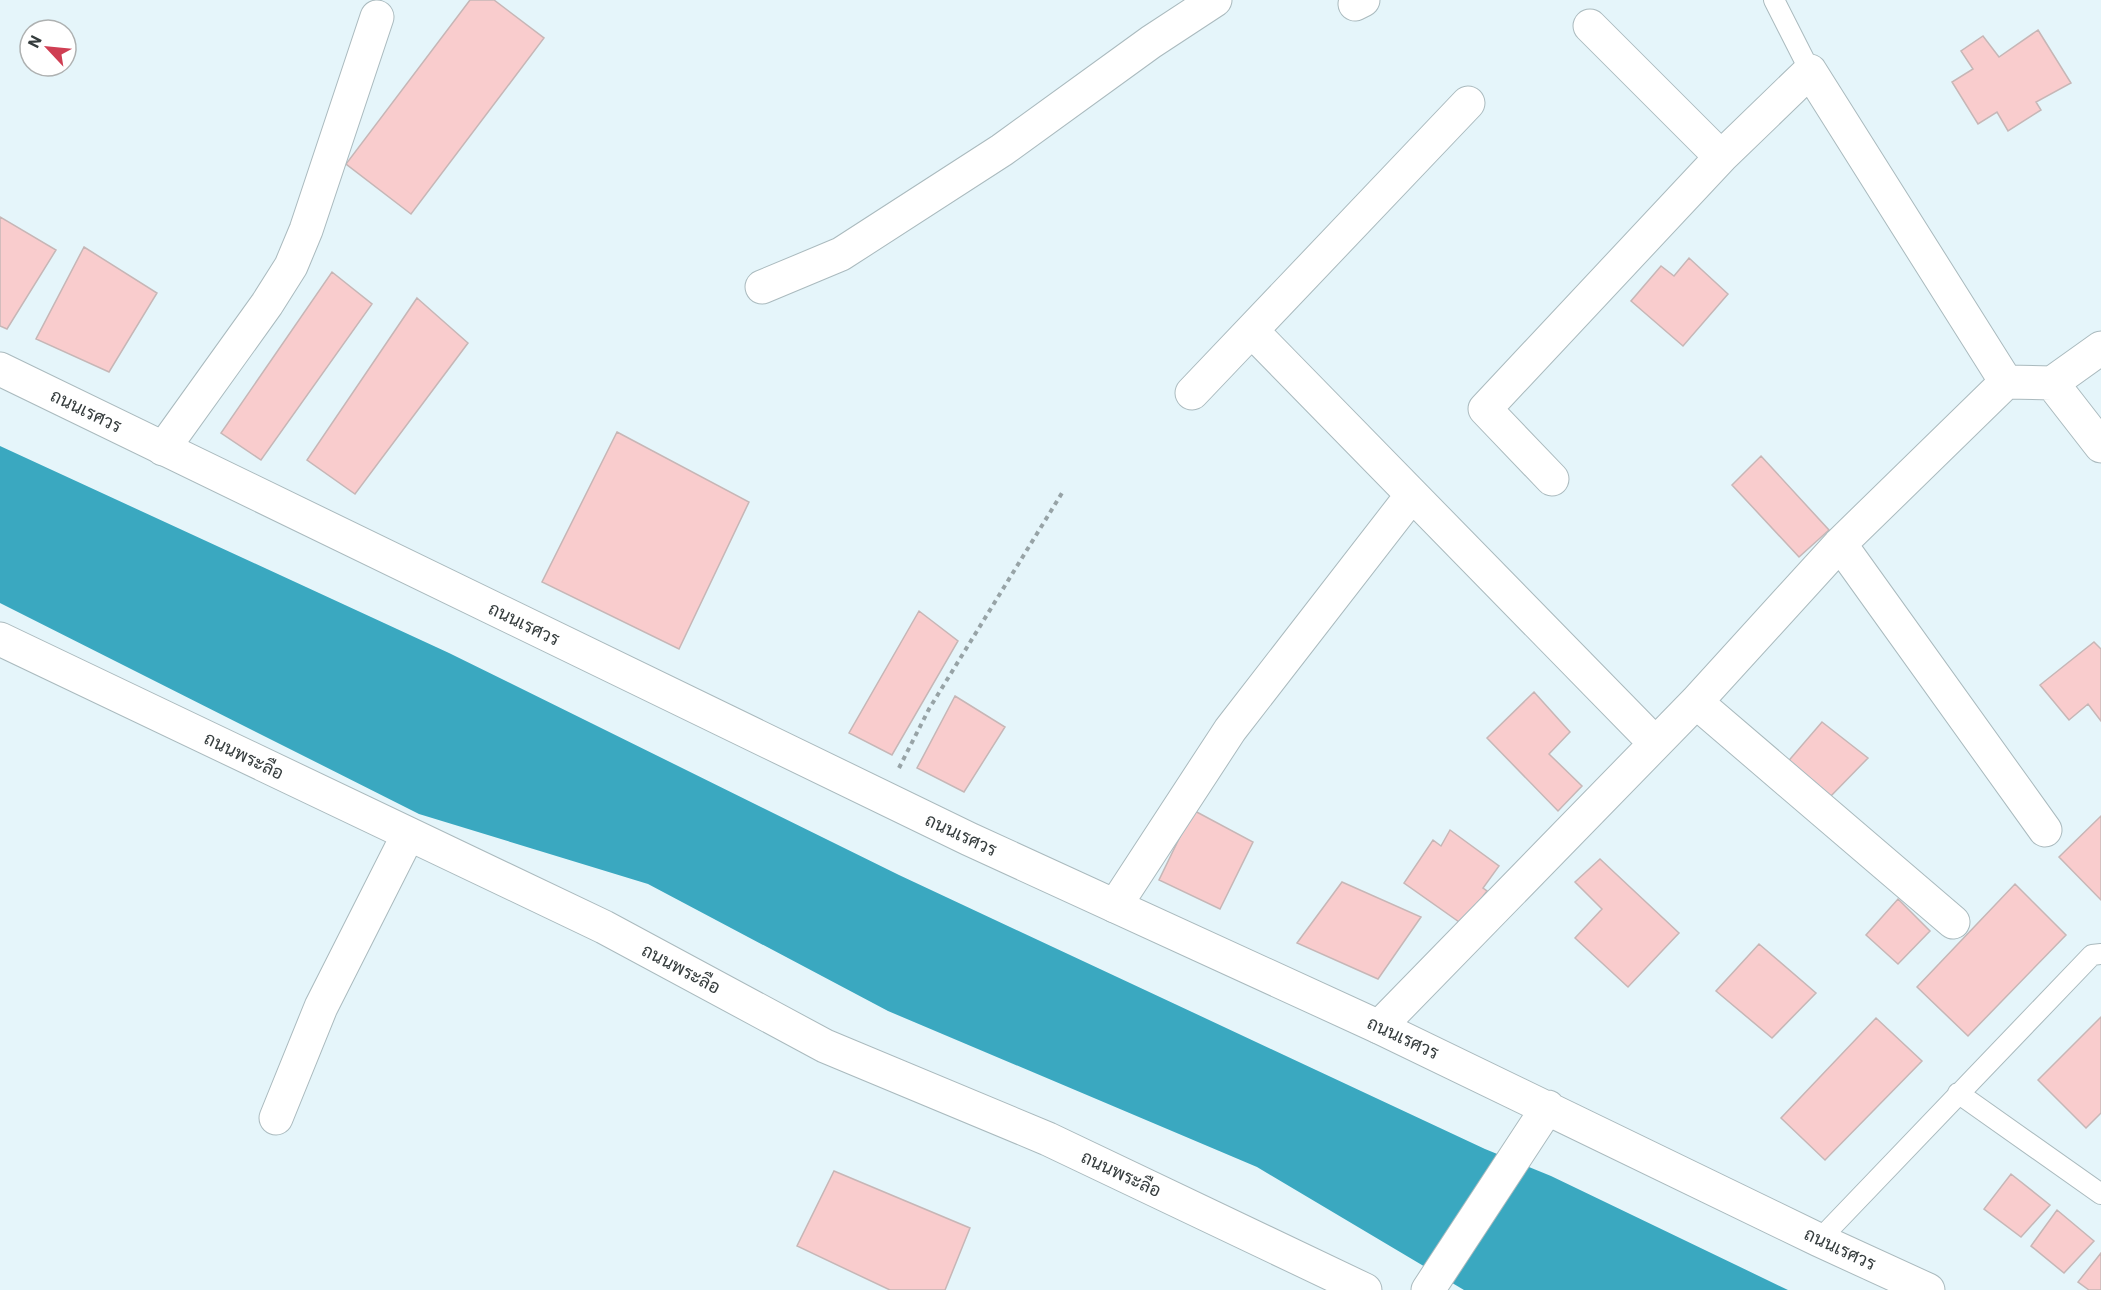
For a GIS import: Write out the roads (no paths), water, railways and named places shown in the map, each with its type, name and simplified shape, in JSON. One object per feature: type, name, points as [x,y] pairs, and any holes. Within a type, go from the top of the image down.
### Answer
[{"type":"street","points":[[762,287],[841,254],[1002,150],[1151,42],[1215,0]]},
{"type":"street","points":[[163,449],[267,304],[294,259],[306,230],[377,16]]},
{"type":"street","points":[[1590,26],[1721,157]]},
{"type":"street","points":[[1552,479],[1485,409],[1721,157],[1810,70],[2006,381]]},
{"type":"street","points":[[1192,393],[1468,103]]},
{"type":"street","points":[[1252,331],[1655,743]]},
{"type":"street","points":[[1379,1027],[1696,702],[1840,544],[2006,381],[2052,383],[2101,348]]},
{"type":"street","name":"ถนนเรศวร","points":[[0,369],[883,797],[1379,1027],[1819,1240],[1928,1290]]},
{"type":"street","points":[[2052,383],[2101,446]]},
{"type":"street","points":[[1115,906],[1230,730],[1412,495]]},
{"type":"street","points":[[1840,544],[2045,830]]},
{"type":"street","name":"ถนนพระลือ","points":[[0,639],[604,927],[825,1047],[1048,1139],[1365,1290]]},
{"type":"street","points":[[1696,702],[1953,922]]},
{"type":"street","points":[[276,1118],[321,1007],[408,835]]},
{"type":"street","points":[[1429,1288],[1548,1107]]},
{"type":"lane","points":[[1774,0],[1810,70]]},
{"type":"lane","points":[[1819,1240],[2092,955],[2101,954]]},
{"type":"lane","points":[[1958,1094],[2101,1194]]},
{"type":"water","points":[[0,446],[449,653],[899,875],[1485,1149],[1551,1176],[1788,1290],[1464,1290],[1257,1167],[888,1011],[648,884],[419,814],[0,603]]}]
